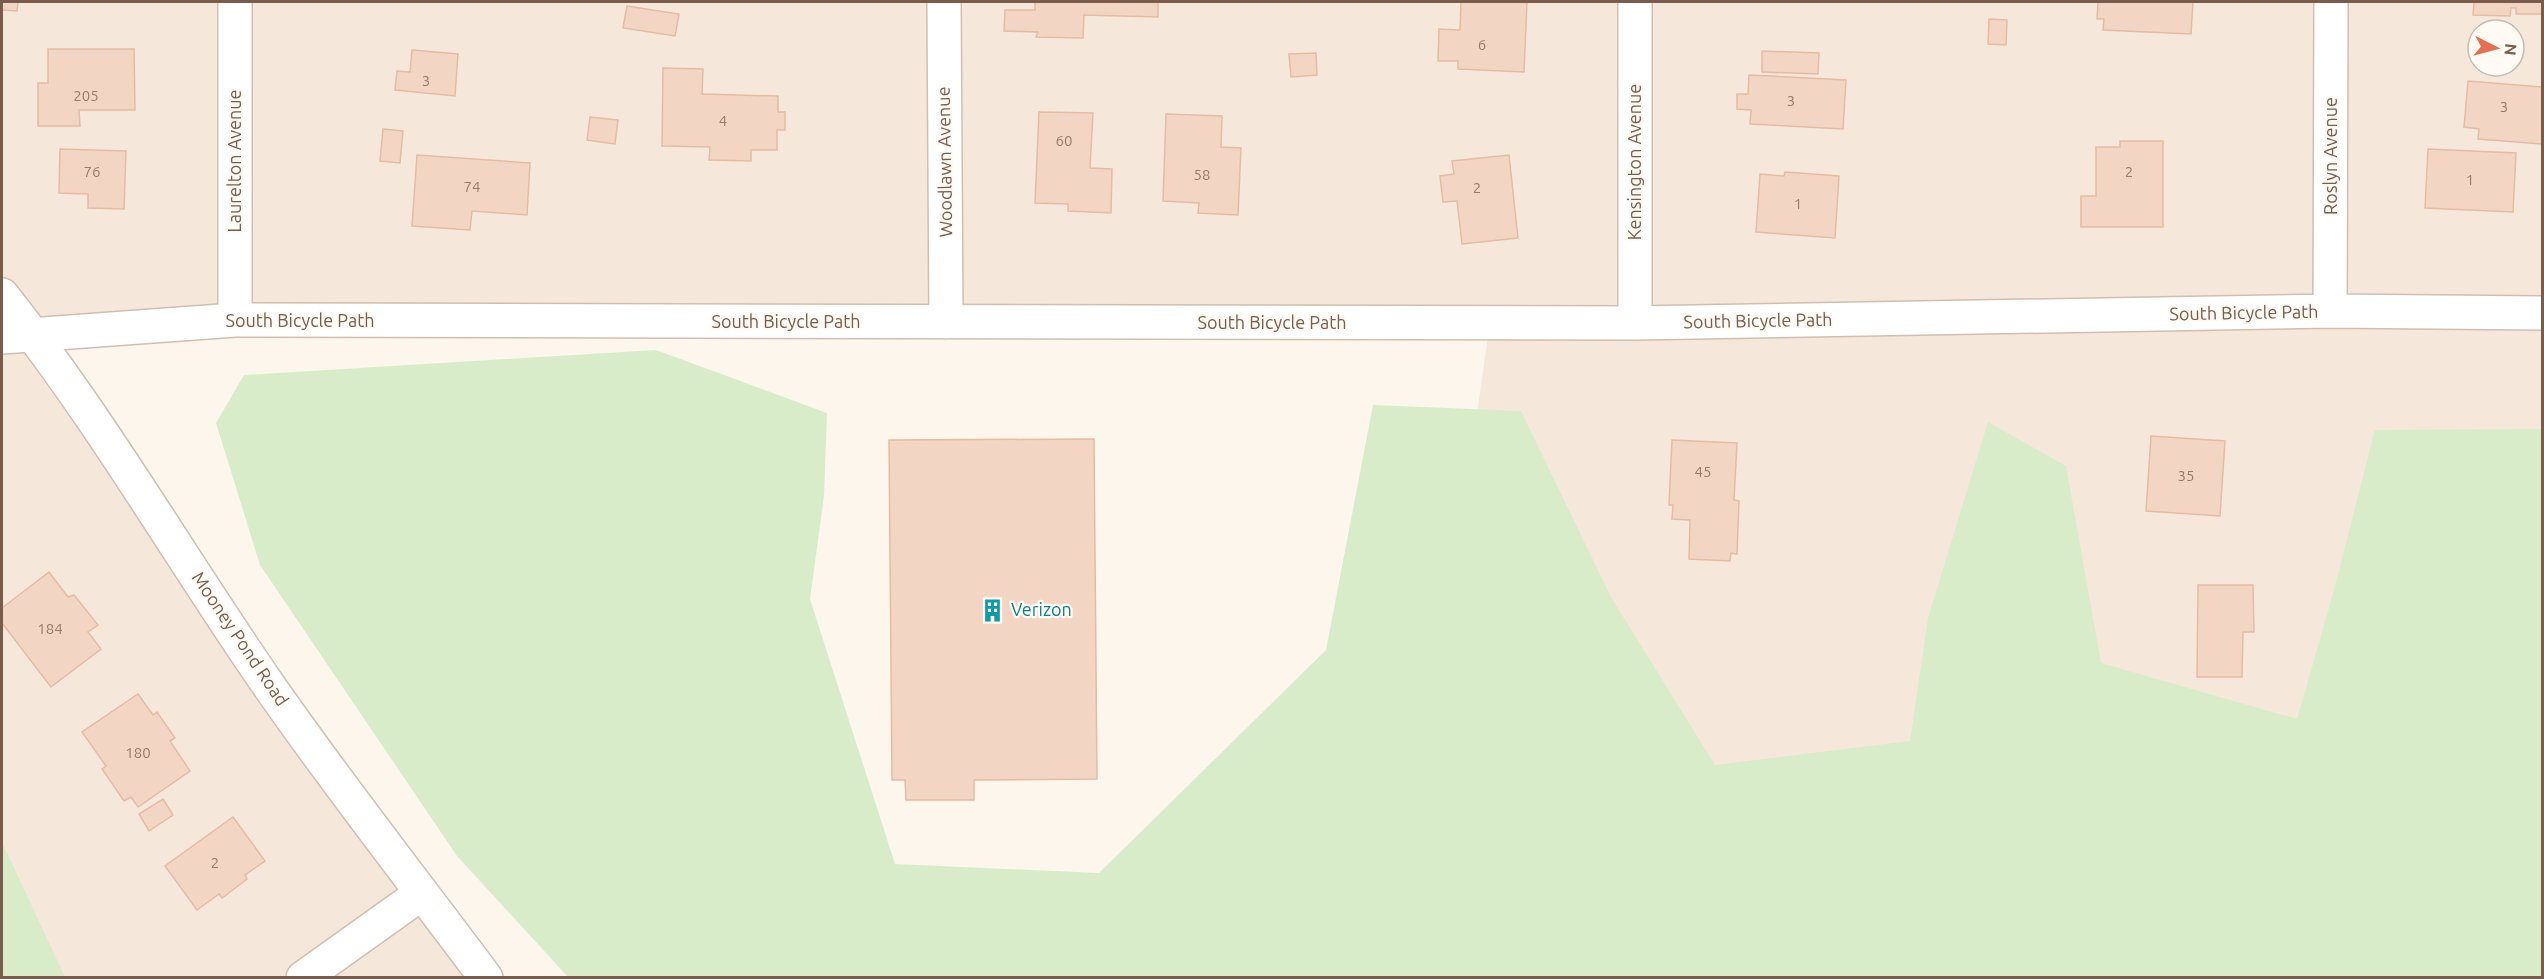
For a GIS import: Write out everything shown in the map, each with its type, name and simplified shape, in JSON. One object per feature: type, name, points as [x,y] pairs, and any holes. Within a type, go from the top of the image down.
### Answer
[{"type":"street","name":"Laurelton Avenue","points":[[235,2],[235,320]]},
{"type":"street","name":"Woodlawn Avenue","points":[[944,2],[946,322]]},
{"type":"street","name":"Kensington Avenue","points":[[1635,2],[1635,323]]},
{"type":"street","name":"Roslyn Avenue","points":[[2330,311],[2331,2]]},
{"type":"street","name":"Mooney Pond Road","points":[[2,295],[34,335],[122,462],[268,684],[486,978]]},
{"type":"street","name":"South Bicycle Path","points":[[2,337],[235,320],[1635,323],[2330,311],[2542,313]]},
{"type":"street","points":[[303,978],[422,893]]},
{"type":"shaded area","points":[[2,2],[2542,2],[2542,868],[1690,848],[1469,468],[1490,323],[34,335],[487,977],[2,978]]},
{"type":"green space","points":[[656,350],[827,413],[824,496],[810,599],[895,864],[1099,873],[1326,650],[1373,405],[1521,411],[1611,597],[1715,765],[1910,741],[1928,618],[1988,422],[2066,466],[2101,663],[2297,719],[2331,601],[2375,430],[2542,429],[2542,977],[568,977],[457,856],[260,565],[216,423],[244,375]]},
{"type":"green space","points":[[2,842],[65,977],[2,977]]},
{"type":"building","points":[[2,2],[18,2],[17,11],[2,10]]},
{"type":"building","points":[[1035,2],[1158,2],[1158,17],[1084,15],[1083,38],[1036,37],[1038,32],[1004,31],[1005,10],[1035,10]]},
{"type":"building","points":[[1461,2],[1527,2],[1524,72],[1458,69],[1458,61],[1438,61],[1439,29],[1460,30]]},
{"type":"building","points":[[2098,2],[2193,2],[2191,34],[2103,30],[2104,19],[2097,19]]},
{"type":"building","points":[[2474,2],[2542,2],[2542,14],[2516,14],[2516,8],[2511,8],[2510,16],[2473,15]]},
{"type":"building","points":[[627,6],[679,14],[675,36],[623,28]]},
{"type":"building","points":[[1989,19],[2007,20],[2006,45],[1988,44]]},
{"type":"building","points":[[48,49],[134,49],[135,110],[79,110],[80,126],[38,126],[38,83],[48,83]]},
{"type":"building","points":[[412,50],[458,54],[455,96],[395,90],[397,71],[410,72]]},
{"type":"building","points":[[1762,51],[1819,53],[1818,74],[1762,72]]},
{"type":"building","points":[[1316,53],[1317,75],[1291,77],[1289,54]]},
{"type":"building","points":[[663,68],[703,69],[702,94],[778,96],[778,112],[785,112],[785,130],[777,130],[777,150],[751,150],[751,161],[709,160],[710,147],[662,146]]},
{"type":"building","points":[[1749,75],[1846,80],[1843,129],[1750,124],[1751,110],[1737,109],[1737,94],[1748,94]]},
{"type":"building","points":[[2468,81],[2542,87],[2542,144],[2478,139],[2479,129],[2464,127]]},
{"type":"building","points":[[1039,112],[1093,113],[1090,168],[1112,169],[1111,213],[1068,211],[1068,204],[1035,203]]},
{"type":"building","points":[[1166,114],[1222,116],[1221,147],[1241,148],[1238,215],[1198,213],[1199,203],[1163,201]]},
{"type":"building","points":[[590,117],[618,120],[615,144],[587,140]]},
{"type":"building","points":[[383,129],[403,131],[400,163],[380,161]]},
{"type":"building","points":[[2120,141],[2163,141],[2163,227],[2081,227],[2081,196],[2096,196],[2096,147],[2120,147]]},
{"type":"building","points":[[60,149],[126,151],[124,209],[88,208],[88,194],[59,193]]},
{"type":"building","points":[[2428,149],[2516,153],[2513,212],[2425,208]]},
{"type":"building","points":[[417,155],[530,163],[527,215],[472,211],[470,230],[412,226]]},
{"type":"building","points":[[1509,155],[1518,238],[1462,244],[1457,201],[1443,202],[1440,176],[1454,174],[1452,161]]},
{"type":"building","points":[[1785,172],[1839,176],[1835,238],[1756,232],[1760,174],[1784,176]]},
{"type":"building","points":[[2151,436],[2225,441],[2220,516],[2146,511]]},
{"type":"building","name":"Verizon","points":[[1094,439],[1097,779],[974,780],[974,800],[906,800],[905,780],[892,780],[889,440]]},
{"type":"building","points":[[1672,440],[1737,443],[1734,500],[1739,501],[1737,554],[1731,553],[1730,561],[1689,559],[1690,520],[1672,519],[1673,505],[1669,505]]},
{"type":"building","points":[[49,572],[68,597],[74,595],[98,625],[88,632],[101,649],[51,687],[2,623],[2,608]]},
{"type":"building","points":[[2198,585],[2253,585],[2254,632],[2243,632],[2242,677],[2197,677]]},
{"type":"building","points":[[138,694],[153,715],[157,712],[175,738],[170,741],[190,771],[138,807],[131,797],[124,801],[102,769],[106,766],[82,732]]},
{"type":"building","points":[[163,799],[173,815],[149,831],[139,814]]},
{"type":"building","points":[[233,817],[265,861],[245,875],[247,879],[222,898],[219,894],[197,910],[165,866]]},
{"type":"place","name":"Verizon","points":[[993,610]]}]
